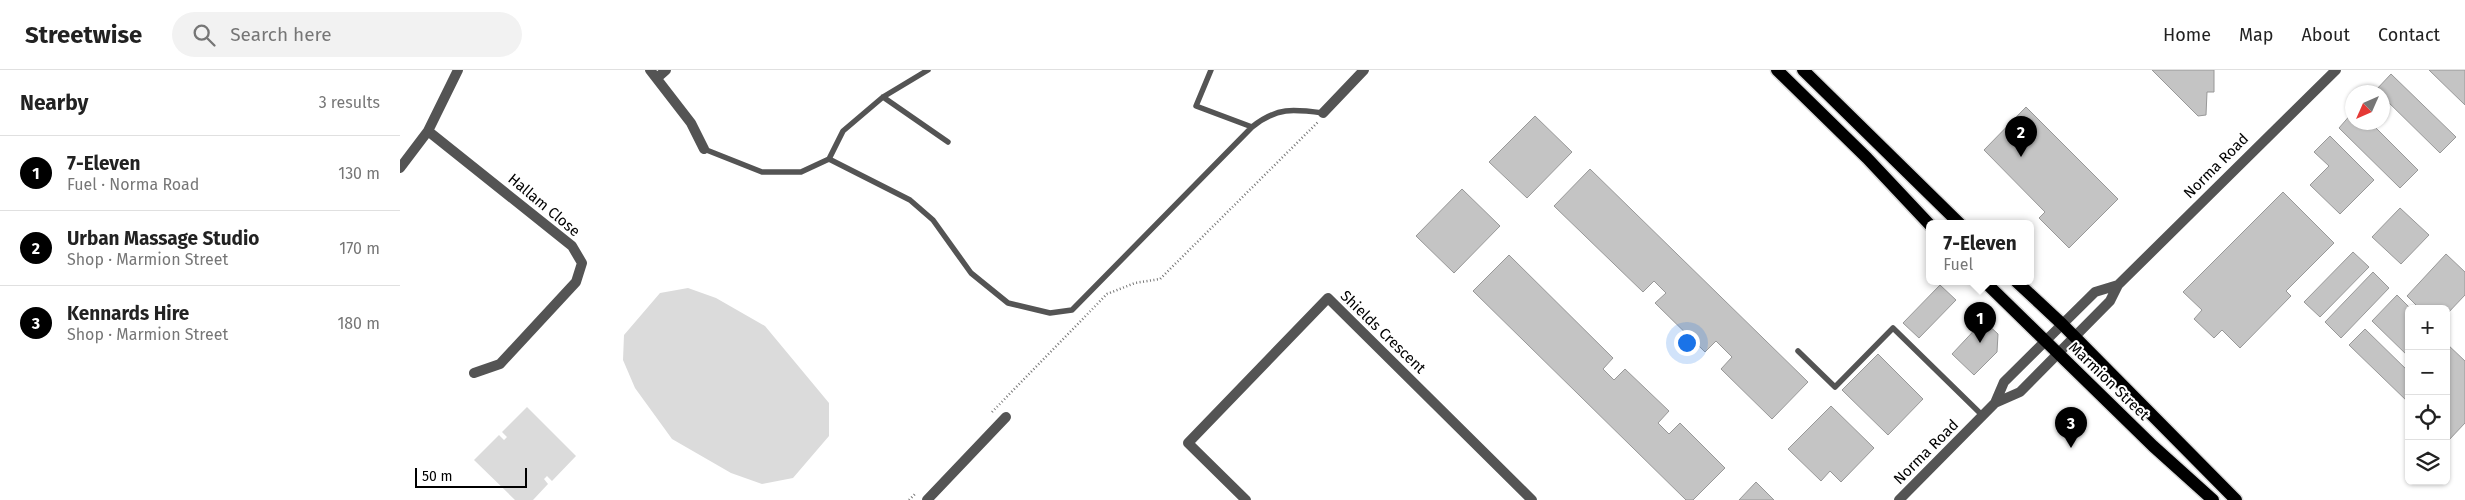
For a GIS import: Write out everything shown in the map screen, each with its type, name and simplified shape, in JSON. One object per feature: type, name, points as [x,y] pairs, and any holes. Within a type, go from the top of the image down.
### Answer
[{"type":"main road","points":[[1777,70],[1867,158],[1926,221]]},
{"type":"main road","points":[[1804,70],[1956,220]]},
{"type":"main road","name":"Marmion Street","points":[[1988,285],[2165,458],[2214,500]]},
{"type":"main road","name":"Marmion Street","points":[[2020,285],[2075,336],[2236,500]]},
{"type":"street","points":[[400,168],[428,132],[458,70]]},
{"type":"street","points":[[666,70],[654,74],[691,123],[704,149]]},
{"type":"street","points":[[1323,114],[1364,70]]},
{"type":"street","name":"Norma Road","points":[[1995,403],[2020,392],[2058,355],[2110,301],[2118,285],[2336,70]]},
{"type":"street","name":"Hallam Close","points":[[428,132],[572,246],[582,263],[576,282],[500,364],[474,373]]},
{"type":"street","name":"Norma Road","points":[[1899,500],[1995,403],[2004,382],[2044,341],[2095,292],[2118,285]]},
{"type":"street","name":"Shields Crescent","points":[[1246,500],[1188,443],[1328,298],[1532,500]]},
{"type":"street","points":[[931,499],[1006,417]]},
{"type":"lane","points":[[704,149],[762,172],[800,172],[829,159],[843,131],[883,97],[928,70]]},
{"type":"lane","points":[[1211,70],[1196,106],[1252,127]]},
{"type":"lane","points":[[883,97],[948,142]]},
{"type":"lane","points":[[829,159],[910,200],[933,220],[971,273],[1008,303],[1050,313],[1072,310],[1252,127],[1267,115],[1294,110],[1323,114]]},
{"type":"lane","points":[[1798,352],[1835,387],[1893,328],[1983,416]]},
{"type":"path","points":[[987,420],[997,405],[1107,294],[1135,283],[1160,279],[1318,122],[1323,114]]},
{"type":"path","points":[[909,500],[916,493]]},
{"type":"shaded area","points":[[688,288],[716,298],[765,326],[829,403],[829,436],[793,478],[762,484],[731,473],[672,439],[635,388],[623,360],[624,335],[660,293]]},
{"type":"shaded area","points":[[527,407],[576,456],[552,481],[547,476],[544,479],[548,484],[533,500],[515,500],[474,460],[499,435],[504,440],[507,437],[502,432]]},
{"type":"building","points":[[2152,70],[2214,70],[2214,92],[2207,92],[2206,115],[2198,116]]},
{"type":"building","points":[[2429,70],[2465,70],[2465,105]]},
{"type":"building","points":[[2391,74],[2456,137],[2440,153],[2390,104],[2390,85],[2381,85]]},
{"type":"building","points":[[2026,107],[2118,199],[2069,248],[2039,218],[2045,212],[1984,150]]},
{"type":"building","points":[[1535,116],[1572,152],[1527,198],[1489,162]]},
{"type":"building","points":[[2345,121],[2345,130],[2378,130],[2418,170],[2400,188],[2339,128]]},
{"type":"building","points":[[2330,136],[2374,180],[2340,214],[2310,185],[2329,166],[2314,152]]},
{"type":"building","points":[[1590,169],[1808,382],[1772,419],[1721,369],[1732,357],[1716,341],[1705,352],[1655,303],[1666,293],[1654,281],[1643,292],[1554,206]]},
{"type":"building","points":[[1462,189],[1500,226],[1454,273],[1416,236]]},
{"type":"building","points":[[2283,192],[2334,243],[2286,291],[2291,296],[2240,348],[2222,330],[2214,338],[2194,319],[2202,310],[2183,292]]},
{"type":"building","points":[[2400,208],[2429,235],[2401,264],[2372,237]]},
{"type":"building","points":[[2353,252],[2369,267],[2320,317],[2304,302]]},
{"type":"building","points":[[2446,254],[2465,272],[2465,295],[2450,311],[2450,305],[2416,305],[2407,296]]},
{"type":"building","points":[[1509,255],[1613,358],[1603,369],[1614,380],[1625,369],[1669,411],[1658,423],[1669,434],[1680,423],[1725,468],[1693,500],[1686,500],[1473,291]]},
{"type":"building","points":[[2373,272],[2389,288],[2341,338],[2325,322]]},
{"type":"building","points":[[1940,285],[1956,300],[1919,338],[1903,323]]},
{"type":"building","points":[[2397,295],[2407,305],[2405,305],[2405,353],[2372,321]]},
{"type":"building","points":[[1982,322],[1985,322],[1998,334],[1997,352],[1974,375],[1952,354]]},
{"type":"building","points":[[2365,329],[2405,368],[2405,399],[2349,345]]},
{"type":"building","points":[[2450,347],[2465,361],[2465,423],[2450,439]]},
{"type":"building","points":[[1878,354],[1923,399],[1888,435],[1842,390]]},
{"type":"building","points":[[1831,406],[1874,448],[1841,482],[1830,471],[1821,481],[1788,449]]},
{"type":"building","points":[[1756,482],[1774,500],[1739,500]]},
{"type":"place","name":"Urban Massage Studio","points":[[2021,157]]},
{"type":"place","name":"7-Eleven","points":[[1980,343]]},
{"type":"place","name":"Kennards Hire","points":[[2071,448]]}]
